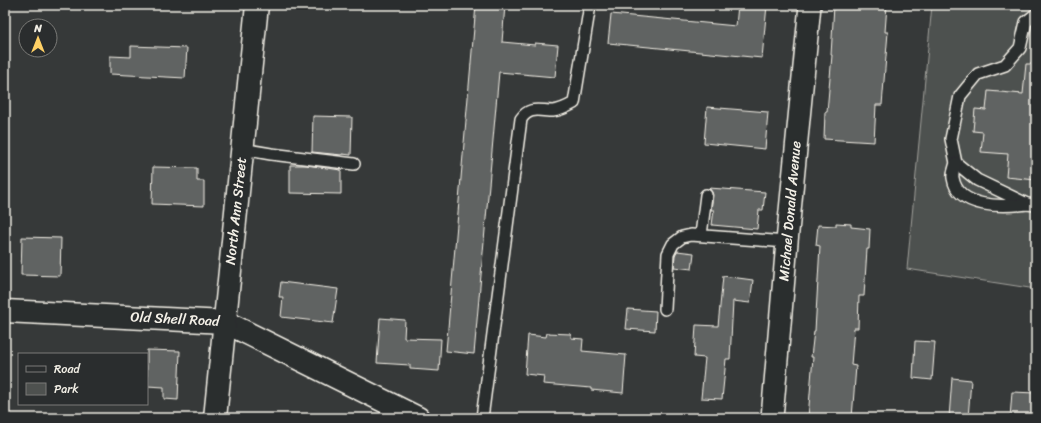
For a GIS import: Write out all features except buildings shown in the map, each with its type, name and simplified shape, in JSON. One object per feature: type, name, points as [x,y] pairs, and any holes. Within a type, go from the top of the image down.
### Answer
[{"type":"street","name":"North Ann Street","points":[[215,418],[257,5]]},
{"type":"street","name":"Michael Donald Avenue","points":[[772,418],[810,5]]},
{"type":"street","name":"Old Shell Road","points":[[5,311],[225,322],[418,418]]},
{"type":"lane","points":[[482,418],[521,119],[525,113],[533,110],[554,111],[565,108],[574,103],[590,5]]},
{"type":"lane","points":[[1031,204],[994,206],[972,200],[957,190],[952,177],[956,163],[950,140],[960,96],[978,74],[1005,65],[1020,48],[1026,22],[1036,14]]},
{"type":"lane","points":[[242,149],[354,164]]},
{"type":"lane","points":[[956,163],[977,180],[1031,204]]},
{"type":"lane","points":[[702,235],[706,195]]},
{"type":"lane","points":[[665,309],[668,254],[673,244],[682,237],[691,234],[787,242]]},
{"type":"green space","points":[[932,5],[1036,5],[1036,289],[907,269]]}]
